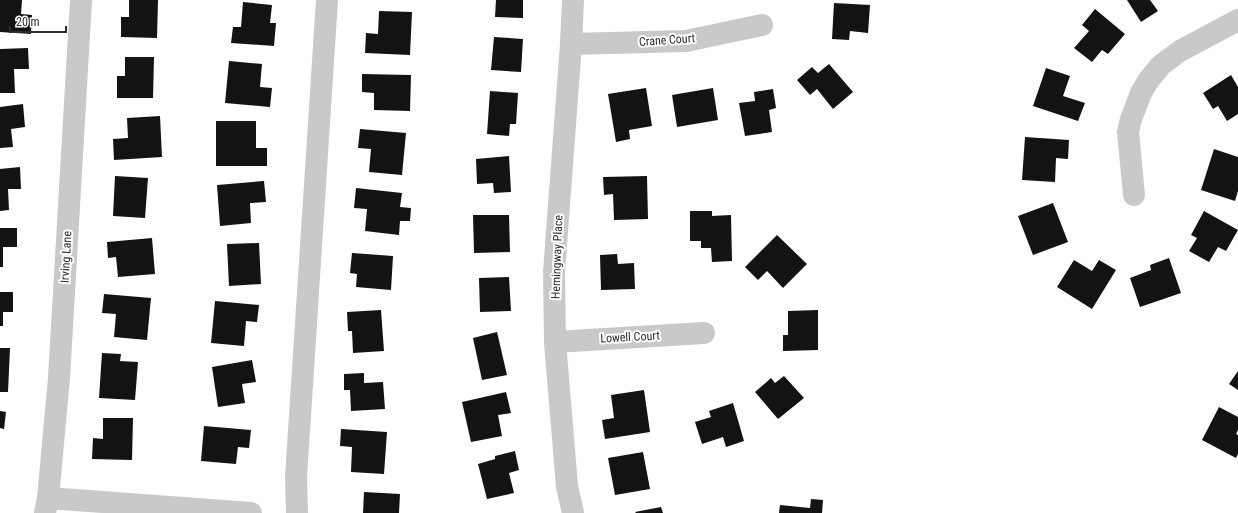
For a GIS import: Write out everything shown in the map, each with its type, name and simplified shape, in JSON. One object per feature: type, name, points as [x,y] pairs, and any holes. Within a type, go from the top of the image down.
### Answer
[{"type":"street","name":"Irving Lane","points":[[46,506],[59,378],[81,0]]},
{"type":"street","points":[[297,513],[296,477],[327,0]]},
{"type":"street","name":"Hemingway Place","points":[[573,0],[554,272],[556,342],[567,486],[573,513]]},
{"type":"street","points":[[1134,195],[1128,132],[1131,119],[1141,93],[1148,81],[1161,65],[1180,51],[1238,20]]},
{"type":"street","name":"Crane Court","points":[[571,44],[686,41],[762,25]]},
{"type":"street","name":"Lowell Court","points":[[556,342],[704,333]]},
{"type":"street","points":[[46,506],[250,513]]},
{"type":"building","points":[[0,0],[22,0],[21,14],[32,15],[31,34],[0,32]]},
{"type":"building","points":[[129,0],[158,0],[157,38],[121,37],[121,17],[129,17]]},
{"type":"building","points":[[496,0],[523,0],[523,18],[495,17]]},
{"type":"building","points":[[1127,0],[1150,0],[1158,11],[1141,22]]},
{"type":"building","points":[[243,2],[272,5],[270,23],[276,23],[274,46],[231,43],[233,27],[241,27]]},
{"type":"building","points":[[834,3],[870,5],[868,33],[850,31],[849,40],[832,39]]},
{"type":"building","points":[[1095,9],[1125,34],[1108,54],[1102,50],[1092,62],[1074,48],[1089,31],[1082,25]]},
{"type":"building","points":[[379,11],[412,12],[410,55],[365,53],[366,33],[378,34]]},
{"type":"building","points":[[494,37],[523,39],[521,72],[491,70]]},
{"type":"building","points":[[28,48],[29,69],[14,69],[15,93],[0,93],[0,49]]},
{"type":"building","points":[[125,57],[154,57],[153,98],[117,98],[117,76],[125,76]]},
{"type":"building","points":[[229,61],[262,64],[260,87],[272,88],[270,107],[225,103]]},
{"type":"building","points":[[829,64],[853,92],[833,109],[817,89],[810,95],[797,80],[812,67],[818,73]]},
{"type":"building","points":[[1046,68],[1070,76],[1063,96],[1085,103],[1078,121],[1033,106]]},
{"type":"building","points":[[362,74],[411,75],[410,111],[374,110],[374,93],[362,92]]},
{"type":"building","points":[[1231,75],[1238,87],[1238,114],[1227,121],[1218,106],[1213,109],[1203,93]]},
{"type":"building","points":[[646,88],[652,126],[629,130],[630,139],[616,142],[608,94]]},
{"type":"building","points":[[713,88],[718,120],[677,127],[672,95]]},
{"type":"building","points":[[773,89],[776,108],[769,110],[772,132],[745,136],[739,103],[755,101],[754,92]]},
{"type":"building","points":[[490,91],[518,93],[516,124],[510,124],[509,136],[487,134]]},
{"type":"building","points":[[23,104],[25,127],[11,129],[13,147],[0,148],[0,107]]},
{"type":"building","points":[[160,116],[162,157],[114,160],[113,139],[128,138],[127,118]]},
{"type":"building","points":[[216,121],[256,121],[256,148],[267,148],[267,166],[216,166]]},
{"type":"building","points":[[360,129],[406,133],[402,175],[369,172],[371,149],[358,148]]},
{"type":"building","points":[[1025,137],[1069,140],[1068,159],[1056,158],[1055,182],[1022,180]]},
{"type":"building","points":[[1214,149],[1238,157],[1238,191],[1235,201],[1201,190]]},
{"type":"building","points":[[509,156],[511,192],[494,193],[493,183],[477,184],[476,159]]},
{"type":"building","points":[[20,167],[21,189],[8,189],[9,210],[0,211],[0,169]]},
{"type":"building","points":[[115,176],[148,178],[145,218],[113,216]]},
{"type":"building","points":[[647,176],[648,219],[614,220],[613,194],[604,195],[603,177]]},
{"type":"building","points":[[264,181],[266,202],[250,203],[251,223],[220,226],[217,185]]},
{"type":"building","points":[[356,188],[402,193],[400,207],[411,208],[410,221],[400,221],[399,235],[365,231],[367,209],[354,208]]},
{"type":"building","points":[[1053,203],[1068,242],[1033,255],[1018,216]]},
{"type":"building","points":[[690,211],[712,211],[712,216],[731,215],[732,261],[712,262],[711,248],[701,248],[701,241],[690,241]]},
{"type":"building","points":[[1204,211],[1238,230],[1226,251],[1218,247],[1209,262],[1189,251],[1197,238],[1191,235]]},
{"type":"building","points":[[473,215],[509,215],[510,252],[474,253]]},
{"type":"building","points":[[0,228],[17,228],[17,247],[3,247],[3,267],[0,267]]},
{"type":"building","points":[[777,235],[807,264],[783,288],[767,271],[758,280],[745,267]]},
{"type":"building","points":[[152,238],[155,274],[118,277],[116,257],[108,258],[107,242]]},
{"type":"building","points":[[259,243],[261,284],[229,286],[227,244]]},
{"type":"building","points":[[352,253],[393,256],[391,290],[356,287],[357,274],[350,273]]},
{"type":"building","points":[[617,254],[618,264],[634,263],[635,289],[601,290],[600,255]]},
{"type":"building","points":[[1169,258],[1181,293],[1140,307],[1130,278],[1151,270],[1150,265]]},
{"type":"building","points":[[1074,260],[1092,271],[1099,260],[1116,270],[1092,309],[1057,287]]},
{"type":"building","points":[[509,277],[511,311],[480,312],[479,278]]},
{"type":"building","points":[[0,292],[13,292],[13,312],[3,312],[3,326],[0,326]]},
{"type":"building","points":[[104,294],[151,298],[147,340],[114,337],[116,314],[102,313]]},
{"type":"building","points":[[215,301],[259,305],[257,322],[246,321],[244,346],[211,343]]},
{"type":"building","points":[[381,310],[384,351],[353,353],[352,331],[348,331],[347,312]]},
{"type":"building","points":[[818,310],[818,350],[783,351],[783,335],[788,335],[788,311]]},
{"type":"building","points":[[497,332],[507,375],[482,380],[473,338]]},
{"type":"building","points":[[0,348],[10,348],[8,392],[0,392]]},
{"type":"building","points":[[102,353],[121,354],[120,361],[138,362],[135,400],[99,398]]},
{"type":"building","points":[[252,360],[256,382],[242,384],[245,403],[218,407],[212,367]]},
{"type":"building","points":[[1238,371],[1238,390],[1229,384]]},
{"type":"building","points":[[364,373],[364,383],[383,382],[385,409],[351,411],[350,390],[344,390],[344,374]]},
{"type":"building","points":[[784,376],[804,398],[778,419],[755,392],[771,378],[775,383]]},
{"type":"building","points":[[644,390],[650,432],[605,439],[602,420],[614,418],[611,395]]},
{"type":"building","points":[[506,392],[511,413],[498,415],[502,436],[471,442],[462,402]]},
{"type":"building","points":[[733,403],[744,441],[726,447],[723,437],[702,444],[695,422],[711,417],[709,411]]},
{"type":"building","points":[[1219,407],[1238,417],[1238,430],[1236,434],[1238,435],[1238,454],[1236,458],[1202,440]]},
{"type":"building","points":[[0,411],[6,412],[4,429],[0,428]]},
{"type":"building","points":[[103,418],[133,418],[132,460],[92,459],[93,438],[103,439]]},
{"type":"building","points":[[204,426],[251,430],[249,448],[238,447],[236,464],[201,461]]},
{"type":"building","points":[[341,429],[387,432],[384,474],[351,472],[352,447],[340,446]]},
{"type":"building","points":[[515,451],[519,470],[509,473],[514,493],[487,499],[478,464],[495,459],[495,456]]},
{"type":"building","points":[[643,452],[650,489],[615,495],[608,458]]},
{"type":"building","points":[[364,492],[400,494],[399,513],[363,513]]},
{"type":"building","points":[[811,499],[823,500],[822,513],[779,513],[780,505],[810,508]]},
{"type":"building","points":[[661,507],[663,513],[635,512]]}]
